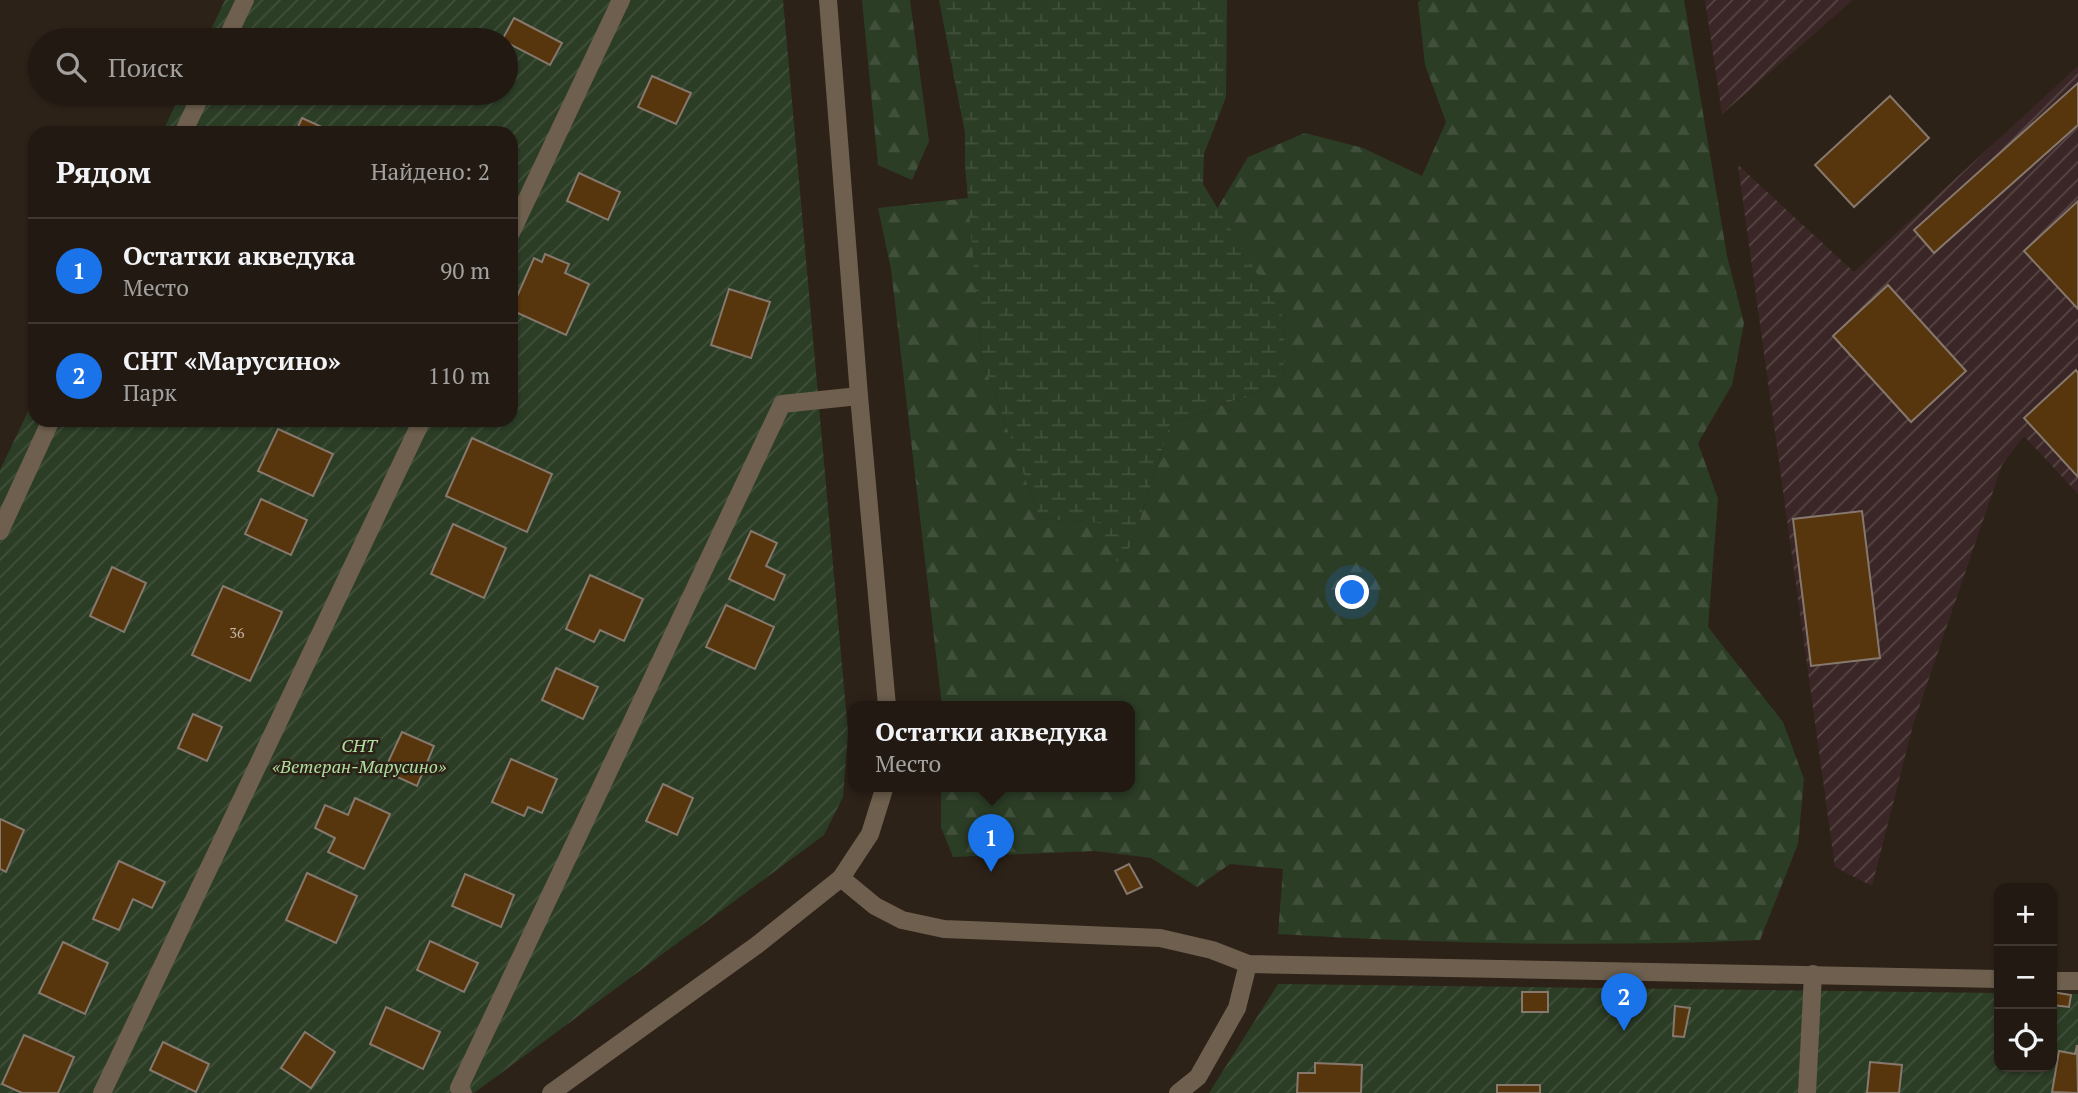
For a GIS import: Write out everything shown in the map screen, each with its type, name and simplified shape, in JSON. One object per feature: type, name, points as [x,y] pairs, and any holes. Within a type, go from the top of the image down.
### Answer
[{"type":"street","points":[[232,28],[245,0]]},
{"type":"street","points":[[518,218],[621,0]]},
{"type":"street","points":[[828,0],[887,701]]},
{"type":"street","points":[[186,126],[196,105]]},
{"type":"street","points":[[463,1093],[459,1088],[782,404],[859,396]]},
{"type":"street","points":[[0,531],[48,427]]},
{"type":"street","points":[[102,1093],[419,427]]},
{"type":"street","points":[[551,1093],[757,945],[841,878],[870,834],[883,792]]},
{"type":"street","points":[[841,878],[876,906],[902,920],[944,929],[1160,938],[1212,950],[1248,964],[1994,979]]},
{"type":"street","points":[[1178,1093],[1198,1077],[1237,1008],[1248,964]]},
{"type":"street","points":[[1807,1093],[1813,974]]},
{"type":"street","points":[[2057,981],[2078,981]]},
{"type":"shaded area","points":[[1705,0],[1853,0],[1722,114]]},
{"type":"shaded area","points":[[2078,66],[2078,494],[2024,436],[2002,465],[1913,725],[1872,886],[1835,867],[1738,165],[1854,272]]},
{"type":"green space","name":"СНТ «Ветеран-Марусино»","points":[[225,0],[783,0],[848,733],[843,797],[824,835],[474,1093],[0,1093],[0,470],[28,412],[28,427],[518,427],[518,126],[165,126],[175,105],[518,105],[518,28],[212,28]]},
{"type":"green space","points":[[862,0],[910,0],[929,141],[912,180],[878,165]]},
{"type":"green space","points":[[939,0],[1227,0],[1226,97],[1204,154],[1203,184],[1285,320],[1283,382],[1170,424],[1133,541],[1119,568],[1100,523],[1040,519],[982,359],[965,165],[965,133]]},
{"type":"green space","points":[[1684,0],[1727,256],[1744,323],[1732,385],[1698,443],[1718,499],[1708,627],[1783,722],[1804,779],[1798,844],[1760,940],[1519,943],[1278,934],[1283,869],[1230,864],[1197,887],[1151,858],[1095,851],[953,857],[941,827],[941,792],[1135,792],[1135,701],[941,701],[891,269],[878,208],[969,198],[982,359],[1040,519],[1101,523],[1119,567],[1133,541],[1170,424],[1283,382],[1285,320],[1217,209],[1248,157],[1305,133],[1363,148],[1422,176],[1446,122],[1425,65],[1418,2]]},
{"type":"green space","points":[[1278,984],[1994,993],[1994,1072],[2057,1072],[2057,994],[2078,994],[2078,1093],[1209,1093]]},
{"type":"building","points":[[514,18],[562,43],[550,65],[518,48],[518,28],[509,28]]},
{"type":"building","points":[[652,76],[691,93],[676,124],[638,107]]},
{"type":"building","points":[[2078,83],[2078,125],[1934,253],[1914,230]]},
{"type":"building","points":[[1890,96],[1929,138],[1854,207],[1815,165]]},
{"type":"building","points":[[302,118],[320,126],[298,126]]},
{"type":"building","points":[[579,173],[620,192],[608,220],[567,201]]},
{"type":"building","points":[[2078,201],[2078,309],[2024,251]]},
{"type":"building","points":[[545,254],[569,264],[565,273],[589,284],[566,335],[518,313],[518,294],[534,258],[542,262]]},
{"type":"building","points":[[1888,285],[1966,371],[1911,422],[1833,336]]},
{"type":"building","points":[[729,289],[770,302],[751,358],[711,345]]},
{"type":"building","points":[[2076,370],[2078,373],[2078,477],[2024,418]]},
{"type":"building","points":[[278,429],[333,454],[313,496],[258,471]]},
{"type":"building","points":[[472,438],[552,474],[527,532],[446,496]]},
{"type":"building","points":[[261,499],[307,520],[291,555],[245,534]]},
{"type":"building","points":[[1862,511],[1880,658],[1811,666],[1793,519]]},
{"type":"building","points":[[453,524],[506,548],[484,598],[431,574]]},
{"type":"building","points":[[751,531],[777,543],[766,566],[785,575],[774,600],[729,579]]},
{"type":"building","points":[[112,567],[146,583],[124,632],[90,616]]},
{"type":"building","points":[[590,575],[643,599],[624,641],[600,630],[594,642],[566,629]]},
{"type":"building","points":[[223,586],[282,612],[250,681],[192,655]]},
{"type":"building","points":[[726,605],[774,627],[755,669],[706,647]]},
{"type":"building","points":[[556,668],[598,687],[583,719],[542,700]]},
{"type":"building","points":[[193,714],[222,727],[207,761],[178,748]]},
{"type":"building","points":[[402,732],[434,746],[417,786],[384,771]]},
{"type":"building","points":[[511,759],[557,779],[542,813],[528,807],[524,816],[492,802]]},
{"type":"building","points":[[663,784],[693,798],[677,835],[646,821]]},
{"type":"building","points":[[355,798],[390,814],[364,869],[328,852],[335,838],[315,828],[325,805],[348,815]]},
{"type":"building","points":[[0,819],[24,830],[6,872],[0,869]]},
{"type":"building","points":[[119,861],[165,882],[152,908],[133,899],[119,930],[93,919]]},
{"type":"building","points":[[1129,864],[1142,887],[1127,894],[1115,871]]},
{"type":"building","points":[[307,873],[357,896],[336,943],[286,920]]},
{"type":"building","points":[[465,874],[514,895],[501,927],[452,906]]},
{"type":"building","points":[[430,941],[478,963],[464,992],[417,970]]},
{"type":"building","points":[[63,942],[108,963],[85,1014],[39,993]]},
{"type":"building","points":[[1522,992],[1548,992],[1548,1012],[1522,1012]]},
{"type":"building","points":[[2057,993],[2071,995],[2069,1007],[2057,1006]]},
{"type":"building","points":[[1675,1006],[1690,1008],[1684,1037],[1673,1036]]},
{"type":"building","points":[[386,1007],[440,1032],[423,1069],[370,1044]]},
{"type":"building","points":[[305,1032],[335,1052],[311,1088],[281,1068]]},
{"type":"building","points":[[24,1035],[74,1057],[58,1093],[22,1093],[2,1084]]},
{"type":"building","points":[[163,1042],[209,1064],[196,1092],[150,1070]]},
{"type":"building","points":[[2077,1045],[2078,1093],[2052,1092],[2059,1051],[2075,1054]]},
{"type":"building","points":[[1870,1062],[1902,1065],[1899,1093],[1867,1093]]},
{"type":"building","points":[[1315,1063],[1362,1065],[1361,1093],[1297,1093],[1298,1073],[1315,1073]]},
{"type":"building","points":[[1497,1085],[1540,1085],[1540,1093],[1497,1093]]},
{"type":"place","name":"Остатки акведука","points":[[991,872]]},
{"type":"place","name":"СНТ «Марусино»","points":[[1624,1031]]}]
